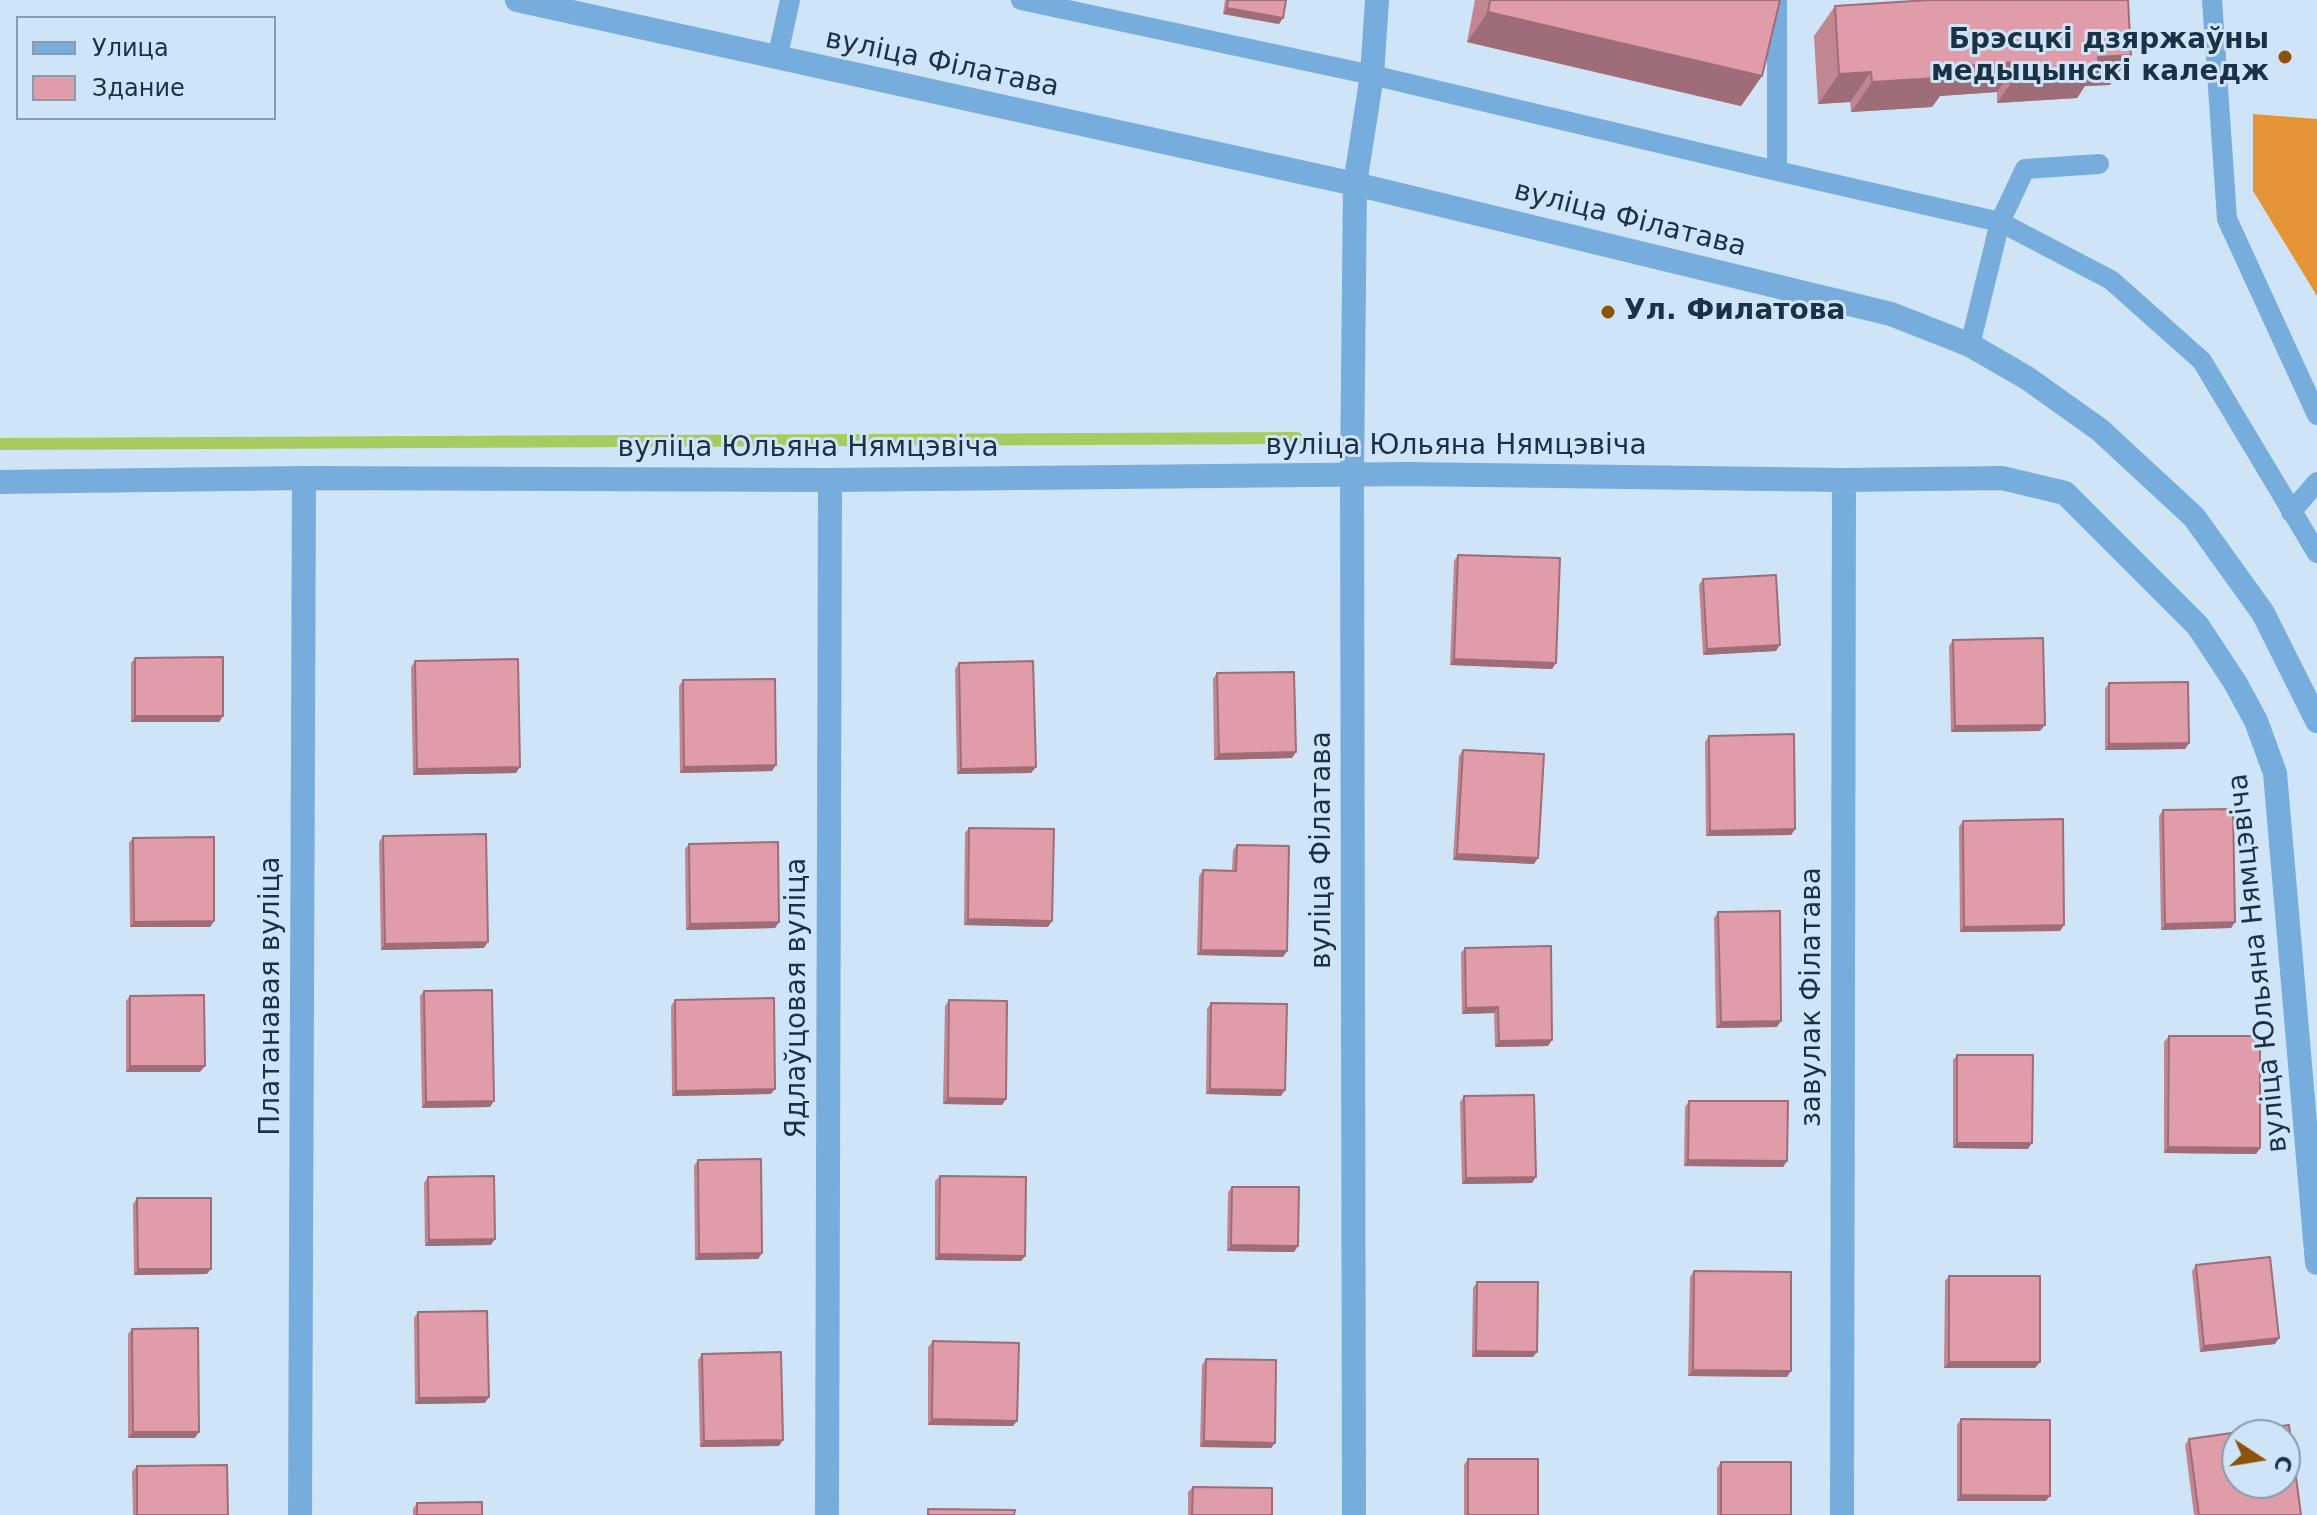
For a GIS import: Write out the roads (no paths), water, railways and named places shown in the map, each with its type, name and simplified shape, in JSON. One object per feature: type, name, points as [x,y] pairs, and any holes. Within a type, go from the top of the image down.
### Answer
[{"type":"street","name":"вуліца Філатава","points":[[517,0],[1355,184],[1891,314],[1970,345],[2027,378],[2100,430],[2194,517],[2263,613],[2317,721]]},
{"type":"street","points":[[1355,184],[1372,75],[1377,0]]},
{"type":"street","name":"вуліца Філатава","points":[[1354,1515],[1352,476],[1355,184]]},
{"type":"street","name":"вуліца Юльяна Нямцэвіча","points":[[0,482],[304,478],[830,480],[1408,474],[1844,480],[2002,478],[2065,493],[2198,626],[2256,721],[2275,773],[2317,1263]]},
{"type":"street","name":"Платанавая вуліца","points":[[300,1515],[304,478]]},
{"type":"street","name":"Ядлаўцовая вуліца","points":[[827,1515],[830,480]]},
{"type":"street","name":"завулак Філатава","points":[[1842,1515],[1844,480]]},
{"type":"lane","points":[[777,59],[790,0]]},
{"type":"lane","points":[[1021,0],[1372,75],[2000,222],[2111,280],[2202,361],[2317,553]]},
{"type":"lane","points":[[1777,0],[1777,171]]},
{"type":"lane","points":[[2212,0],[2227,219],[2317,415]]},
{"type":"lane","points":[[1970,345],[2000,222],[2025,169],[2099,164]]},
{"type":"lane","points":[[2291,512],[2317,482]]},
{"type":"waterway","points":[[0,444],[1297,438]]},
{"type":"place","name":"Брэсцкі дзяржаўны медыцынскі каледж","points":[[2285,57]]},
{"type":"place","name":"Ул. Филатова","points":[[1608,312]]}]
